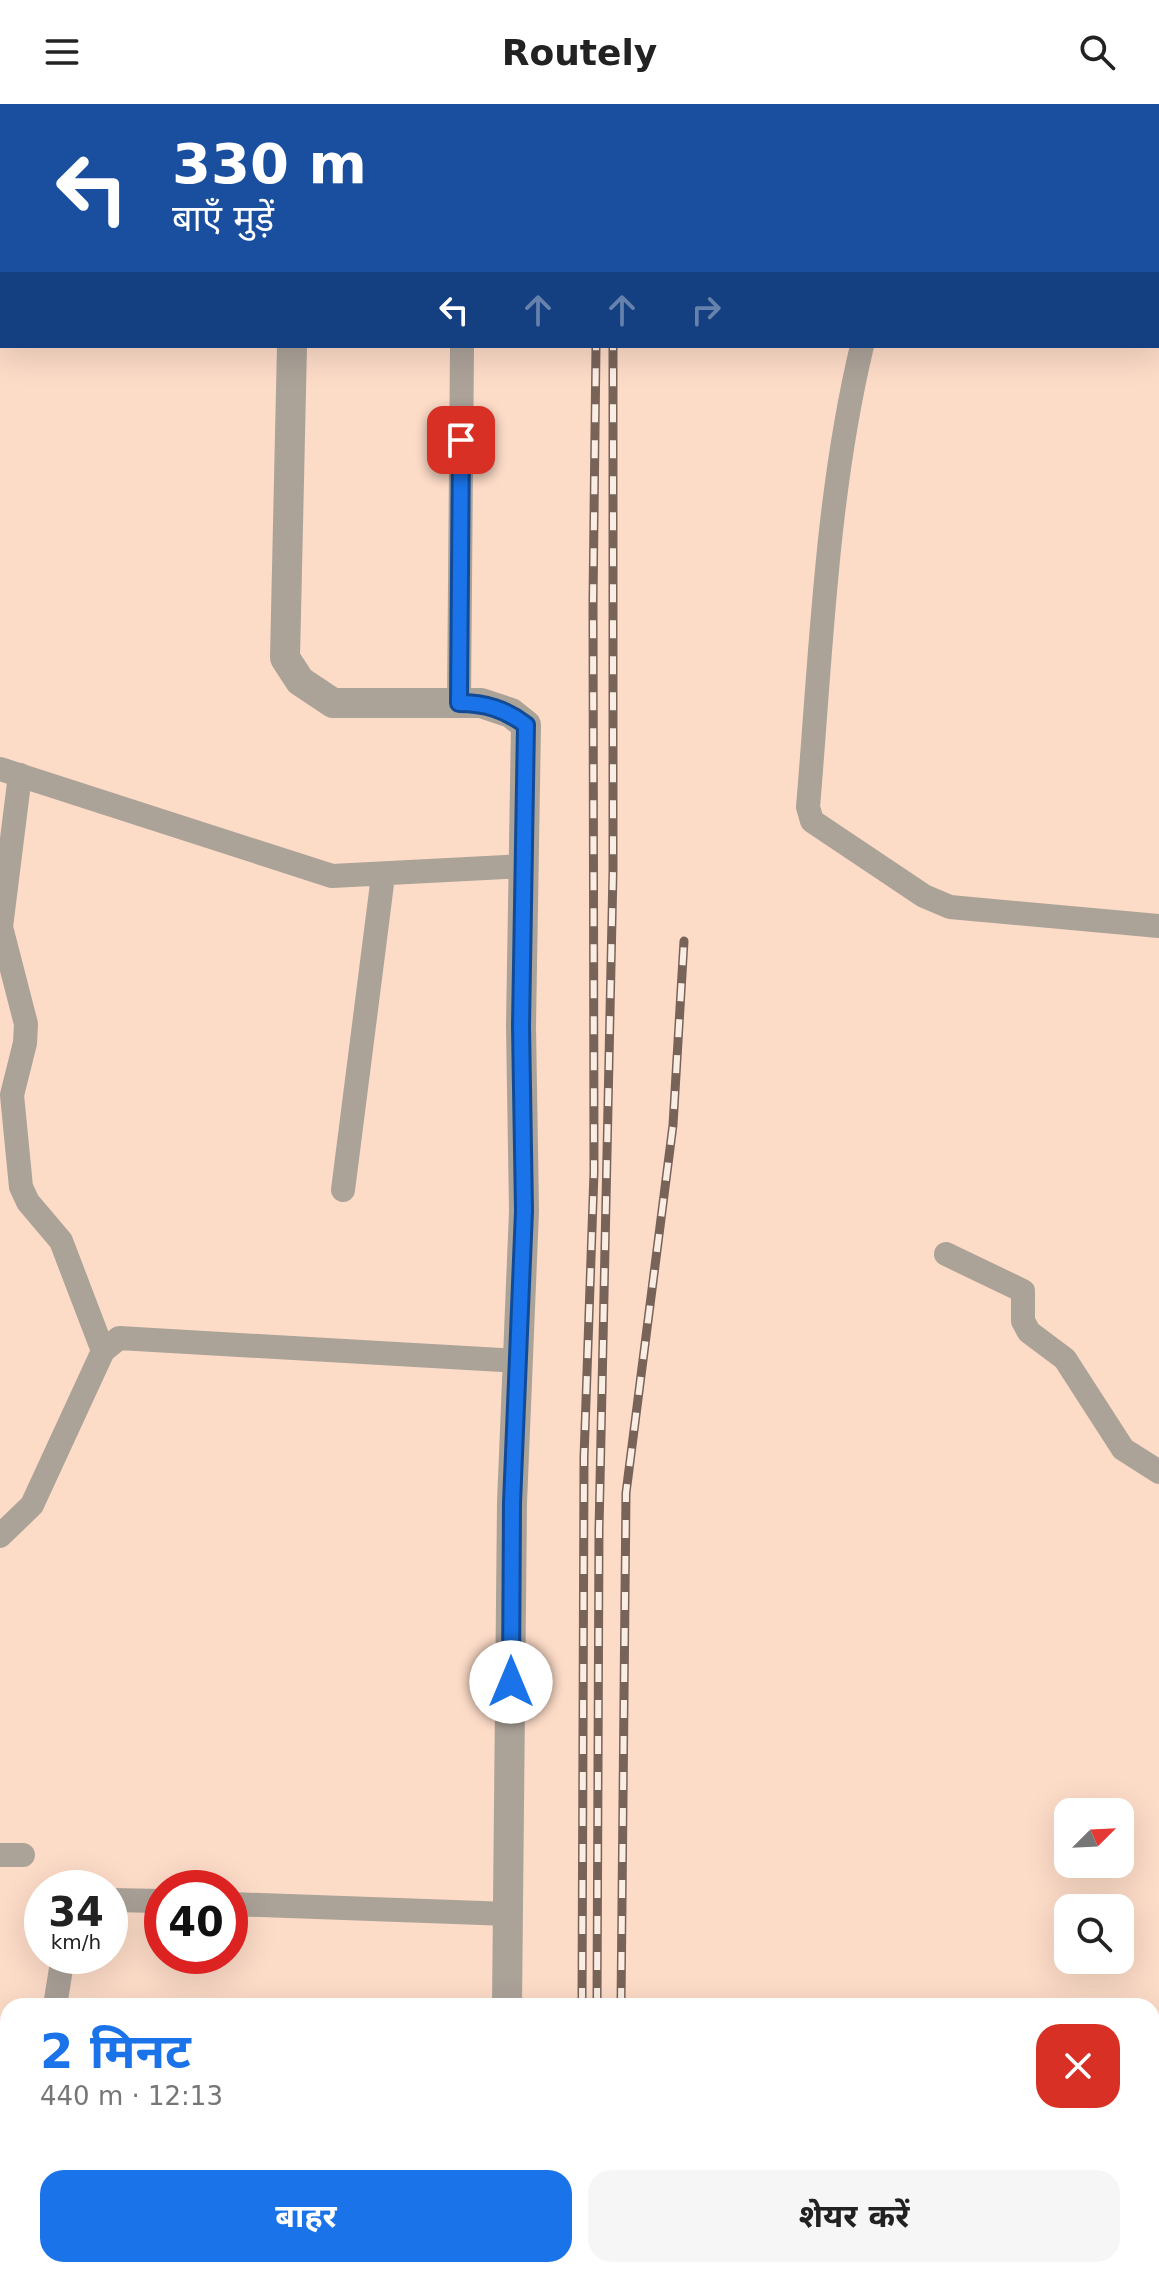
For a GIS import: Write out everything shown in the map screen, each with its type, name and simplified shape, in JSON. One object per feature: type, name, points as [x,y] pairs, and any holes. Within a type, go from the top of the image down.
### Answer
[{"type":"street","points":[[292,348],[285,658],[300,681],[333,703],[481,703],[511,713],[526,725],[521,1026],[524,1211],[512,1503],[507,1998]]},
{"type":"street","points":[[459,703],[462,348]]},
{"type":"street","points":[[862,348],[853,386],[825,588],[808,807],[812,821],[924,896],[950,907],[1159,926]]},
{"type":"street","points":[[103,1351],[61,1241],[28,1202],[21,1187],[12,1095],[25,1043],[26,1024],[1,927],[10,772],[332,876],[383,876],[525,866]]},
{"type":"street","points":[[343,1190],[383,876]]},
{"type":"street","points":[[946,1254],[1023,1291],[1023,1321],[1029,1332],[1065,1359],[1123,1449],[1159,1472]]},
{"type":"street","points":[[0,1536],[32,1505],[103,1351],[119,1338],[518,1361]]},
{"type":"street","points":[[248,1905],[509,1914]]},
{"type":"street","points":[[56,1998],[60,1974]]},
{"type":"railway","points":[[582,1998],[584,1458],[594,1172],[596,348]]},
{"type":"railway","points":[[597,1998],[599,1530],[613,871],[613,348]]},
{"type":"railway","points":[[621,1998],[626,1493],[673,1125],[684,941]]},
{"type":"route","points":[[461,440],[459,703],[481,703],[511,713],[526,725],[521,1026],[524,1211],[512,1503],[511,1682]]}]
